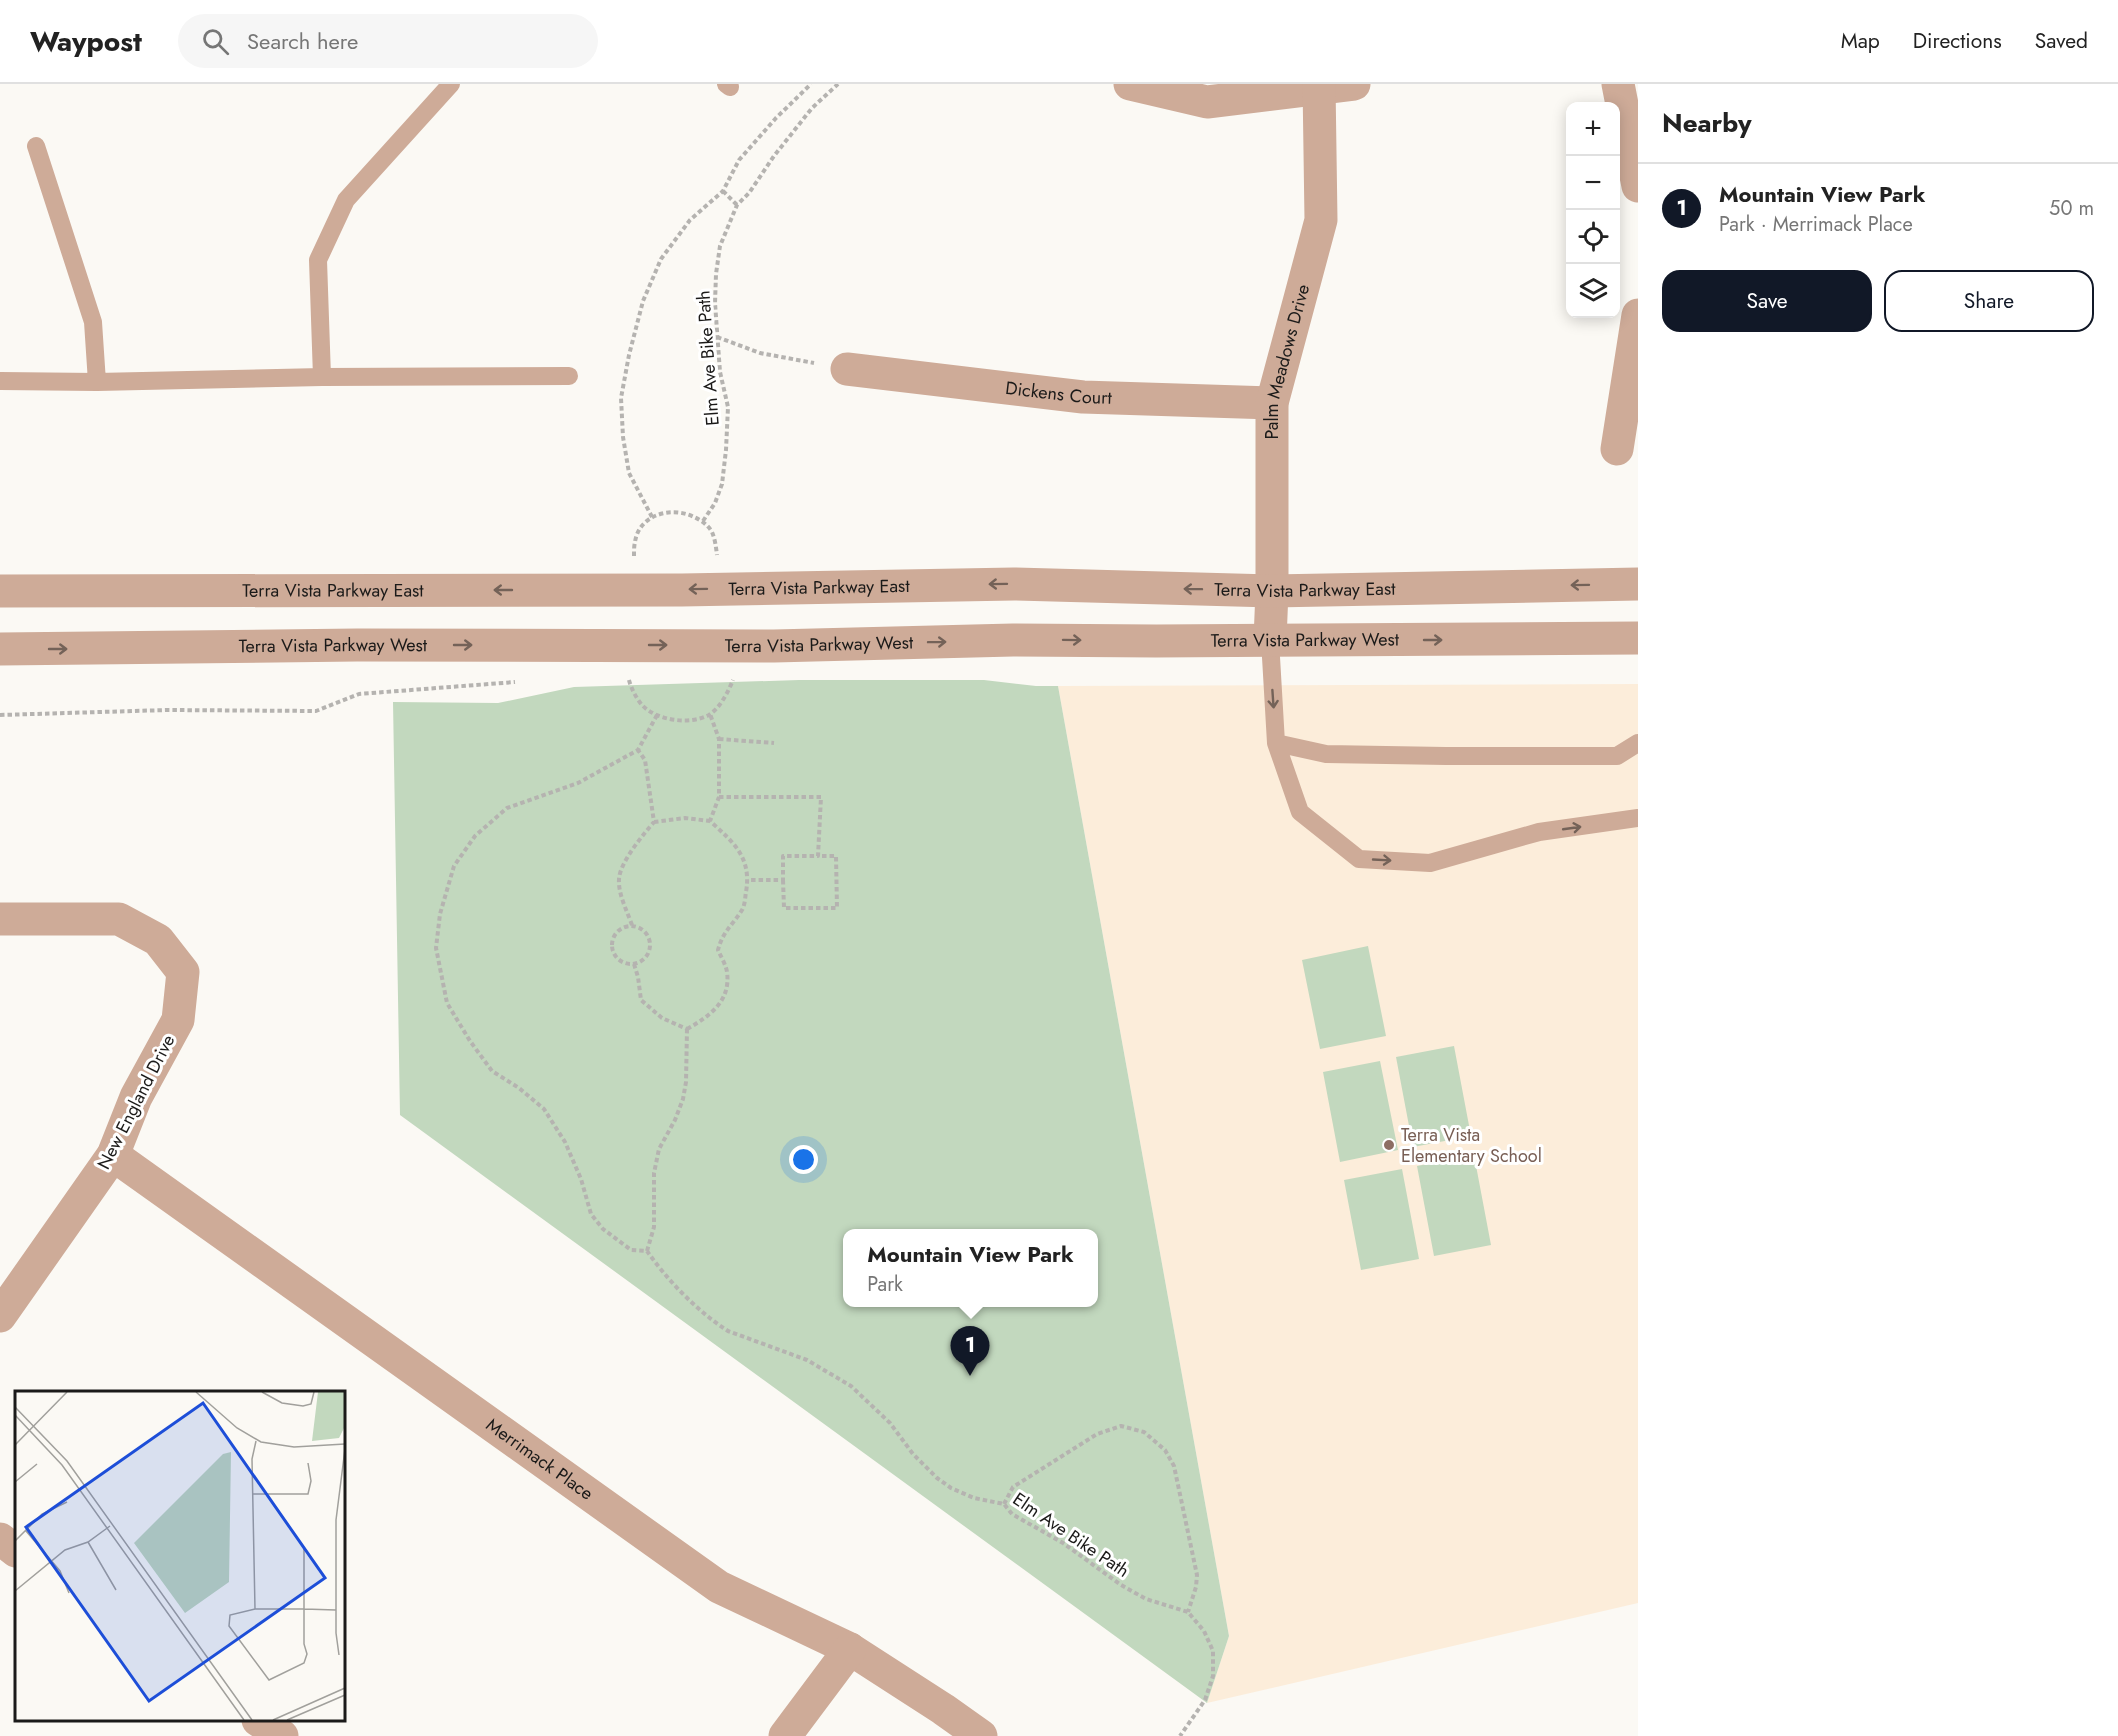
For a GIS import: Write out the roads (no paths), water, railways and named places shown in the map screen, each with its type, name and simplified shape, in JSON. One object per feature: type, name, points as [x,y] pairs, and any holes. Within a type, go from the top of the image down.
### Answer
[{"type":"street","points":[[1130,84],[1207,102],[1320,86],[1354,84]]},
{"type":"street","points":[[1618,84],[1638,186]]},
{"type":"street","name":"Palm Meadows Drive","points":[[1270,640],[1272,403],[1321,220],[1320,86]]},
{"type":"street","points":[[1617,449],[1638,315]]},
{"type":"street","name":"Dickens Court","points":[[847,369],[1083,397],[1272,403]]},
{"type":"street","name":"Terra Vista Parkway East","points":[[0,591],[681,590],[1014,584],[1272,591],[1638,584]]},
{"type":"street","name":"Terra Vista Parkway West","points":[[0,649],[357,645],[774,646],[1013,640],[1638,638]]},
{"type":"street","name":"New England Drive","points":[[0,919],[119,919],[158,940],[183,972],[178,1020],[136,1097],[113,1155],[0,1316]]},
{"type":"street","name":"Merrimack Place","points":[[113,1155],[719,1587],[850,1649],[981,1736]]},
{"type":"street","points":[[0,1539],[15,1550]]},
{"type":"street","points":[[785,1736],[850,1649]]},
{"type":"street","points":[[261,1721],[282,1736]]},
{"type":"lane","points":[[322,377],[318,260],[346,200],[451,84]]},
{"type":"lane","points":[[36,146],[93,322],[97,382]]},
{"type":"lane","points":[[0,381],[97,382],[322,377],[569,376]]},
{"type":"lane","points":[[1270,640],[1276,743],[1300,812],[1359,859],[1430,863],[1539,832],[1638,818]]},
{"type":"lane","points":[[1276,743],[1326,754],[1446,756],[1617,756],[1638,743]]},
{"type":"place","name":"Terra Vista Elementary School","points":[[1389,1145]]},
{"type":"place","name":"Mountain View Park","points":[[970,1376]]}]
